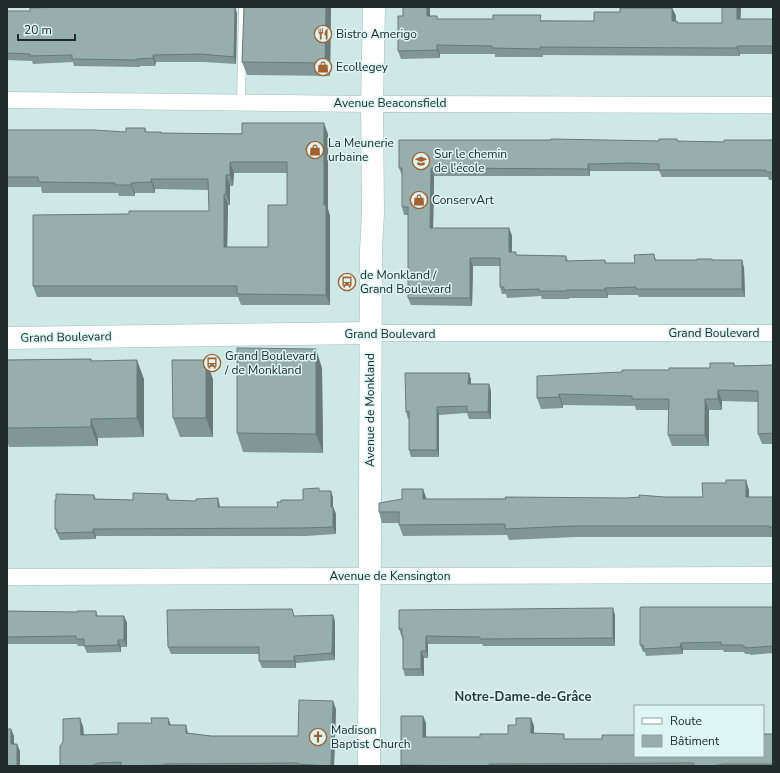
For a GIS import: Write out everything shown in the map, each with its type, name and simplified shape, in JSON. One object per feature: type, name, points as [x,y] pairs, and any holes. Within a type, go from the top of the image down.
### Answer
[{"type":"street","name":"Avenue de Monkland","points":[[369,766],[370,333],[373,213],[372,104],[374,7]]},
{"type":"street","name":"Avenue Beaconsfield","points":[[7,100],[372,104],[773,105]]},
{"type":"street","name":"Grand Boulevard","points":[[7,338],[370,333],[773,333]]},
{"type":"street","name":"Avenue de Kensington","points":[[7,578],[773,574]]},
{"type":"lane","points":[[241,102],[243,7]]},
{"type":"building","points":[[235,7],[234,57],[201,54],[153,55],[153,58],[137,60],[72,59],[72,55],[30,56],[30,54],[7,53],[7,11],[30,11],[30,8]]},
{"type":"building","points":[[244,7],[326,7],[325,63],[242,62]]},
{"type":"building","points":[[403,7],[427,7],[427,16],[437,16],[437,19],[493,19],[493,15],[541,15],[540,21],[594,21],[594,12],[620,12],[620,8],[672,8],[672,21],[677,21],[677,23],[722,23],[722,7],[737,7],[737,19],[773,19],[773,46],[737,46],[737,48],[540,47],[540,49],[437,45],[437,50],[398,51],[398,16],[403,16]]},
{"type":"building","points":[[242,123],[324,123],[326,295],[237,294],[237,286],[33,286],[33,215],[129,214],[129,211],[209,211],[208,179],[151,179],[151,182],[131,183],[131,185],[115,185],[115,183],[39,182],[38,177],[7,177],[7,130],[94,130],[126,132],[126,128],[145,128],[145,132],[161,133],[242,134]],"holes":[[[230,162],[287,162],[287,205],[268,205],[268,247],[224,247],[224,194],[226,194],[226,175],[230,175]]]},
{"type":"building","points":[[551,139],[659,141],[659,139],[677,139],[677,141],[724,142],[724,140],[773,140],[773,172],[766,172],[766,170],[659,170],[659,164],[632,163],[588,164],[588,169],[431,168],[430,228],[509,228],[509,252],[516,252],[516,255],[566,256],[566,261],[605,260],[605,263],[635,263],[634,255],[654,254],[655,260],[742,260],[742,289],[636,289],[636,287],[605,288],[605,290],[566,291],[539,291],[539,289],[504,290],[504,287],[500,287],[500,258],[470,258],[470,298],[408,298],[408,207],[402,207],[402,168],[399,168],[399,140]]},
{"type":"building","points":[[237,348],[316,349],[316,434],[237,433]]},
{"type":"building","points":[[91,359],[91,361],[137,360],[137,418],[91,419],[91,427],[7,428],[7,360]]},
{"type":"building","points":[[172,360],[206,360],[206,418],[173,418]]},
{"type":"building","points":[[710,363],[734,363],[734,366],[773,365],[773,433],[758,434],[758,391],[718,390],[718,399],[705,399],[705,435],[668,435],[669,399],[632,399],[632,396],[559,394],[559,397],[537,398],[537,376],[622,372],[622,370],[710,368]]},
{"type":"building","points":[[405,373],[469,373],[468,384],[489,384],[488,412],[467,412],[467,406],[437,407],[437,450],[409,450],[409,411],[406,412]]},
{"type":"building","points":[[726,480],[746,480],[746,497],[773,497],[773,527],[572,526],[505,529],[505,524],[399,525],[399,512],[379,512],[379,503],[402,499],[402,489],[423,489],[423,499],[506,499],[505,497],[626,498],[640,497],[639,495],[703,497],[702,483],[726,483]]},
{"type":"building","points":[[319,488],[319,491],[331,491],[333,527],[93,529],[93,532],[57,533],[57,529],[55,529],[56,494],[94,495],[94,499],[133,500],[133,493],[167,494],[167,500],[196,501],[196,499],[218,498],[218,507],[278,507],[277,502],[281,502],[281,500],[303,500],[303,489]]},
{"type":"building","points":[[641,607],[773,607],[773,648],[772,646],[747,648],[743,647],[743,645],[721,645],[721,642],[681,643],[680,647],[644,649],[643,645],[640,645]]},
{"type":"building","points":[[613,608],[613,638],[480,639],[480,637],[426,636],[426,651],[421,651],[421,669],[403,669],[403,636],[402,629],[399,629],[399,610]]},
{"type":"building","points":[[292,609],[294,616],[333,615],[332,653],[294,656],[294,661],[259,661],[259,647],[168,647],[167,610]]},
{"type":"building","points":[[7,611],[96,611],[96,616],[124,616],[124,640],[118,640],[118,645],[84,646],[84,639],[76,639],[76,636],[7,637]]},
{"type":"building","points":[[299,700],[333,701],[331,766],[297,763],[164,764],[121,766],[121,762],[98,763],[91,766],[60,766],[60,746],[63,742],[63,719],[80,718],[81,735],[118,734],[118,723],[152,723],[151,718],[168,718],[169,725],[186,725],[186,733],[211,736],[298,736]]},
{"type":"building","points":[[401,716],[423,716],[423,737],[480,737],[480,734],[508,734],[508,725],[516,725],[516,718],[531,718],[531,733],[564,734],[564,739],[602,739],[602,735],[634,735],[634,757],[764,757],[764,734],[773,734],[773,764],[724,764],[712,766],[694,766],[694,763],[489,764],[489,766],[401,765]]},
{"type":"building","points":[[7,729],[11,729],[11,744],[17,744],[17,766],[7,766]]},
{"type":"place","name":"Bistro Amerigo","points":[[323,34]]},
{"type":"place","name":"Ecollegey","points":[[323,67]]},
{"type":"place","name":"La Meunerie urbaine","points":[[315,150]]},
{"type":"place","name":"Sur le chemin de l'école","points":[[421,161]]},
{"type":"place","name":"ConservArt","points":[[419,200]]},
{"type":"place","name":"de Monkland / Grand Boulevard","points":[[347,282]]},
{"type":"place","name":"Grand Boulevard / de Monkland","points":[[212,363]]},
{"type":"place","name":"Madison Baptist Church","points":[[318,737]]},
{"type":"district","name":"Notre-Dame-de-Grâce","points":[[523,697]]}]
